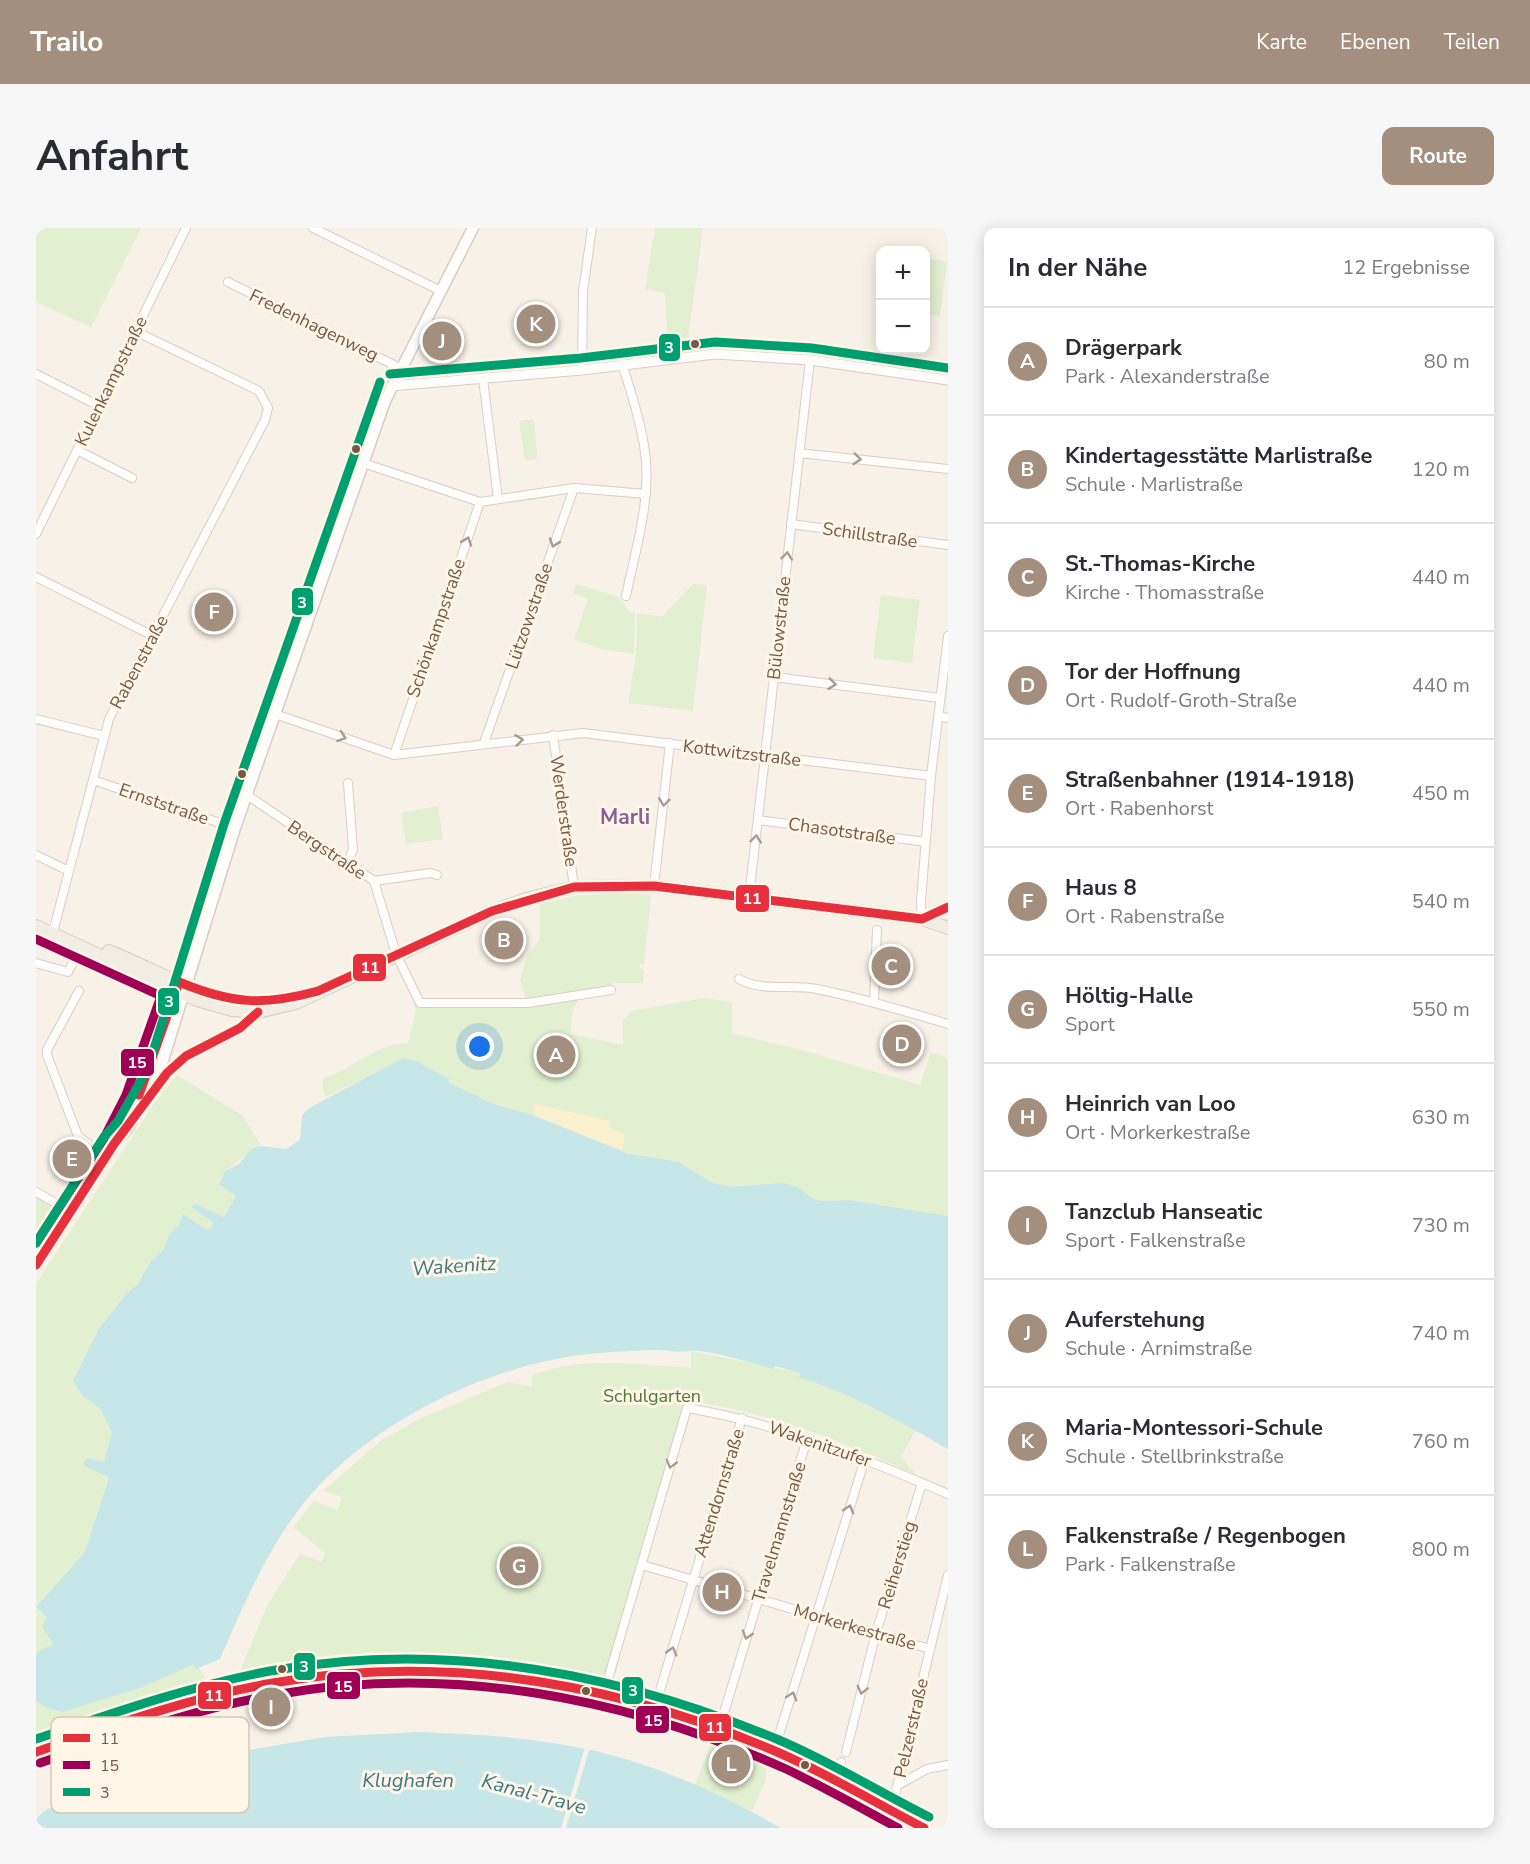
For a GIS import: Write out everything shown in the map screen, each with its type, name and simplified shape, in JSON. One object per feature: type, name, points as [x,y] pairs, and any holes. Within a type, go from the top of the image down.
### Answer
[{"type":"main road","points":[[114,1144],[128,1128],[150,1093],[159,1056],[235,828],[391,386],[473,228]]},
{"type":"main road","points":[[36,926],[110,951],[213,1005],[258,1012],[318,991],[492,911],[526,898],[574,887],[654,886],[922,919],[948,928]]},
{"type":"main road","points":[[922,919],[948,908]]},
{"type":"main road","points":[[53,932],[81,947],[182,988],[233,1002],[280,1005]]},
{"type":"main road","points":[[36,1265],[114,1144],[159,1056]]},
{"type":"main road","points":[[145,1717],[207,1697],[274,1683],[348,1674],[465,1673],[551,1682],[655,1707],[719,1729],[832,1779],[924,1828]]},
{"type":"main road","points":[[36,1752],[51,1747]]},
{"type":"street","name":"Kulenkampstraße","points":[[36,534],[186,228]]},
{"type":"street","points":[[314,228],[441,291]]},
{"type":"street","points":[[582,370],[584,291],[592,228]]},
{"type":"street","name":"Fredenhagenweg","points":[[228,282],[400,368]]},
{"type":"street","name":"Rabenstraße","points":[[53,932],[110,719],[266,420],[268,408],[259,391],[135,331]]},
{"type":"street","points":[[391,386],[582,370],[715,354],[810,360],[948,380]]},
{"type":"street","name":"Bülowstraße","points":[[749,897],[810,360]]},
{"type":"street","points":[[622,364],[644,445],[646,494],[626,596]]},
{"type":"street","points":[[36,374],[99,406]]},
{"type":"street","points":[[483,379],[498,499]]},
{"type":"street","points":[[77,450],[132,478]]},
{"type":"street","points":[[799,453],[948,469]]},
{"type":"street","points":[[363,463],[480,502],[574,488],[646,494]]},
{"type":"street","name":"Lützowstraße","points":[[484,744],[574,488]]},
{"type":"street","name":"Schönkampstraße","points":[[394,755],[480,502]]},
{"type":"street","name":"Schillstraße","points":[[791,524],[948,545]]},
{"type":"street","points":[[36,578],[153,636]]},
{"type":"street","points":[[922,919],[931,776],[948,636]]},
{"type":"street","points":[[774,677],[940,698]]},
{"type":"street","points":[[275,714],[394,755]]},
{"type":"street","points":[[938,716],[948,718]]},
{"type":"street","points":[[36,719],[104,736]]},
{"type":"street","name":"Kottwitzstraße","points":[[394,755],[583,733],[931,776]]},
{"type":"street","name":"Werderstraße","points":[[553,735],[574,887]]},
{"type":"street","points":[[654,886],[670,743]]},
{"type":"street","name":"Ernststraße","points":[[93,780],[235,828]]},
{"type":"street","points":[[348,783],[353,849],[348,864]]},
{"type":"street","name":"Bergstraße","points":[[247,795],[374,882],[396,954],[420,1003],[528,1003],[611,990]]},
{"type":"street","name":"Chasotstraße","points":[[758,820],[926,842]]},
{"type":"street","points":[[36,855],[69,871]]},
{"type":"street","points":[[374,882],[430,873],[437,875]]},
{"type":"street","points":[[874,1002],[877,930]]},
{"type":"street","points":[[36,963],[68,972],[81,947]]},
{"type":"street","points":[[739,979],[749,985],[814,988],[874,1002],[948,1024]]},
{"type":"street","points":[[79,991],[43,1048],[78,1136],[106,1157]]},
{"type":"street","points":[[150,1093],[176,1064],[201,1047],[245,1026],[258,1012]]},
{"type":"street","points":[[159,1056],[176,1064]]},
{"type":"street","points":[[36,1192],[70,1211]]},
{"type":"street","name":"Wakenitzufer","points":[[642,1565],[687,1408],[741,1418],[807,1439],[865,1459],[948,1494]]},
{"type":"street","name":"Attendornstraße","points":[[655,1707],[741,1418]]},
{"type":"street","name":"Travelmannstraße","points":[[719,1729],[807,1439]]},
{"type":"street","points":[[774,1752],[865,1459]]},
{"type":"street","name":"Reiherstieg","points":[[846,1752],[876,1633],[922,1483]]},
{"type":"street","points":[[604,1693],[642,1565]]},
{"type":"street","name":"Morkerkestraße","points":[[642,1565],[930,1648]]},
{"type":"street","name":"Pelzerstraße","points":[[891,1811],[948,1575]]},
{"type":"street","points":[[832,1779],[841,1762]]},
{"type":"street","points":[[898,1785],[927,1769],[948,1765]]},
{"type":"green space","points":[[36,228],[141,228],[91,327],[36,302]]},
{"type":"green space","points":[[655,228],[703,228],[687,346],[668,348],[665,293],[645,289]]},
{"type":"green space","points":[[930,259],[947,262],[940,316],[930,315]]},
{"type":"green space","points":[[534,419],[537,459],[525,460],[519,421]]},
{"type":"green space","points":[[576,584],[619,597],[628,611],[635,613],[634,654],[601,649],[574,639],[588,599],[573,593]]},
{"type":"green space","points":[[693,584],[707,585],[693,711],[628,703],[636,654],[637,613],[662,617]]},
{"type":"green space","points":[[881,595],[920,600],[912,663],[873,658]]},
{"type":"green space","points":[[438,806],[443,839],[406,844],[401,813]]},
{"type":"green space","points":[[622,893],[651,895],[644,966],[641,963],[639,967],[644,971],[643,983],[612,983],[610,986],[581,993],[572,1012],[571,1034],[623,1045],[623,1020],[632,1011],[704,998],[732,1002],[732,1033],[805,1051],[920,1085],[931,1052],[948,1058],[948,1216],[849,1200],[822,1201],[814,1199],[806,1192],[732,1187],[712,1183],[679,1162],[622,1151],[625,1135],[609,1128],[610,1121],[534,1104],[535,1116],[518,1112],[467,1092],[403,1059],[326,1097],[322,1087],[324,1078],[376,1051],[397,1044],[408,1044],[416,1009],[413,1004],[425,1001],[526,999],[520,979],[527,956],[540,939],[540,904],[575,896]]},
{"type":"green space","points":[[177,1075],[243,1116],[261,1146],[223,1172],[236,1196],[224,1217],[196,1204],[191,1205],[214,1223],[209,1230],[183,1214],[179,1225],[168,1236],[165,1248],[151,1261],[138,1284],[125,1295],[98,1330],[73,1382],[83,1397],[100,1408],[112,1433],[104,1462],[86,1467],[109,1476],[85,1552],[36,1607],[36,1284],[157,1099]]},
{"type":"green space","points":[[36,1197],[55,1208],[36,1240]]},
{"type":"green space","name":"Schulgarten","points":[[691,1351],[800,1373],[800,1377],[826,1385],[907,1425],[915,1431],[901,1457],[917,1475],[833,1440],[772,1419],[742,1411],[684,1401],[603,1681],[488,1662],[409,1658],[331,1661],[293,1666],[292,1661],[286,1662],[286,1667],[239,1674],[267,1606],[300,1554],[322,1562],[325,1551],[293,1527],[314,1501],[338,1510],[342,1497],[323,1491],[382,1440],[419,1419],[508,1382],[532,1387],[532,1376],[549,1370],[589,1363],[691,1368]]},
{"type":"green space","points":[[36,1607],[47,1617],[46,1635],[53,1645],[40,1650],[36,1655]]},
{"type":"green space","points":[[195,1663],[211,1685],[103,1717],[51,1717],[51,1735],[36,1740],[36,1700],[46,1708],[63,1712],[143,1687]]},
{"type":"green space","points":[[713,1739],[770,1761],[765,1772],[766,1780],[752,1811],[695,1785]]},
{"type":"sand","points":[[534,1104],[610,1121],[609,1128],[625,1135],[622,1151],[535,1116]]},
{"type":"water","name":"Wakenitz","points":[[403,1058],[418,1062],[449,1079],[449,1083],[494,1104],[535,1116],[627,1153],[679,1162],[712,1183],[732,1187],[783,1183],[798,1187],[814,1199],[822,1201],[849,1200],[948,1216],[948,1449],[857,1400],[799,1377],[800,1373],[775,1366],[774,1369],[707,1352],[654,1350],[607,1352],[560,1358],[519,1368],[478,1382],[437,1400],[398,1422],[362,1447],[330,1474],[303,1504],[278,1540],[257,1578],[220,1659],[196,1669],[194,1664],[143,1687],[63,1712],[46,1708],[36,1701],[36,1655],[40,1650],[53,1645],[42,1626],[47,1617],[36,1607],[85,1552],[109,1477],[86,1467],[83,1463],[88,1458],[104,1462],[112,1433],[100,1408],[83,1397],[73,1381],[98,1330],[125,1295],[138,1284],[151,1261],[165,1248],[168,1236],[179,1225],[183,1214],[208,1230],[214,1223],[190,1206],[196,1204],[224,1217],[236,1196],[219,1184],[224,1175],[223,1172],[239,1164],[251,1149],[261,1146],[286,1149],[300,1140],[302,1115],[309,1108]]},
{"type":"water","name":"Klughafen","points":[[419,1732],[463,1734],[508,1737],[596,1751],[668,1773],[737,1804],[780,1828],[36,1828],[36,1819],[51,1808],[51,1813],[249,1813],[249,1750],[324,1737]]},
{"type":"pier","points":[[585,1747],[590,1747],[566,1828],[561,1828]]},
{"type":"transit line","name":"3","points":[[390,374],[581,358],[715,342],[812,348],[948,368]]},
{"type":"transit line","name":"3","points":[[36,1243],[104,1137],[118,1121],[148,1068],[224,824],[380,382]]},
{"type":"transit line","name":"11","points":[[179,982],[215,995],[248,1000],[264,1001],[298,996],[318,991],[492,911],[574,887],[654,886],[922,919],[948,907]]},
{"type":"transit line","name":"15","points":[[36,939],[161,996],[126,1095],[104,1138],[36,1243]]},
{"type":"transit line","name":"11","points":[[139,1095],[179,982]]},
{"type":"transit line","name":"11","points":[[36,1265],[114,1144],[167,1073],[186,1056],[240,1028],[258,1012]]},
{"type":"transit line","name":"3","points":[[102,1717],[181,1692],[240,1677],[335,1662],[401,1659],[465,1661],[529,1668],[593,1680],[656,1696],[718,1716],[779,1740],[836,1767],[929,1817]]},
{"type":"transit line","name":"11","points":[[140,1717],[243,1689],[338,1675],[402,1671],[466,1673],[529,1680],[653,1707],[715,1727],[794,1760],[924,1828]]},
{"type":"transit line","name":"15","points":[[182,1717],[274,1695],[340,1686],[405,1683],[470,1685],[535,1693],[599,1706],[663,1723],[725,1744],[786,1769],[898,1828]]},
{"type":"transit line","name":"3","points":[[36,1739],[51,1734]]},
{"type":"transit line","name":"11","points":[[36,1752],[51,1747]]},
{"type":"transit line","name":"15","points":[[40,1763],[51,1759]]},
{"type":"place","name":"Maria-Montessori-Schule","points":[[536,324]]},
{"type":"place","name":"Auferstehung","points":[[442,341]]},
{"type":"place","name":"Haus 8","points":[[214,612]]},
{"type":"place","name":"Kindertagesstätte Marlistraße","points":[[504,940]]},
{"type":"place","name":"St.-Thomas-Kirche","points":[[891,966]]},
{"type":"place","name":"Tor der Hoffnung","points":[[902,1044]]},
{"type":"place","name":"Drägerpark","points":[[556,1055]]},
{"type":"place","name":"Straßenbahner (1914-1918)","points":[[72,1159]]},
{"type":"place","name":"Höltig-Halle","points":[[519,1566]]},
{"type":"place","name":"Heinrich van Loo","points":[[722,1592]]},
{"type":"place","name":"Tanzclub Hanseatic","points":[[271,1707]]},
{"type":"place","name":"Falkenstraße / Regenbogen","points":[[731,1764]]},
{"type":"district","name":"Marli","points":[[625,817]]},
{"type":"water label","name":"Kanal-Trave","points":[[534,1794]]}]
